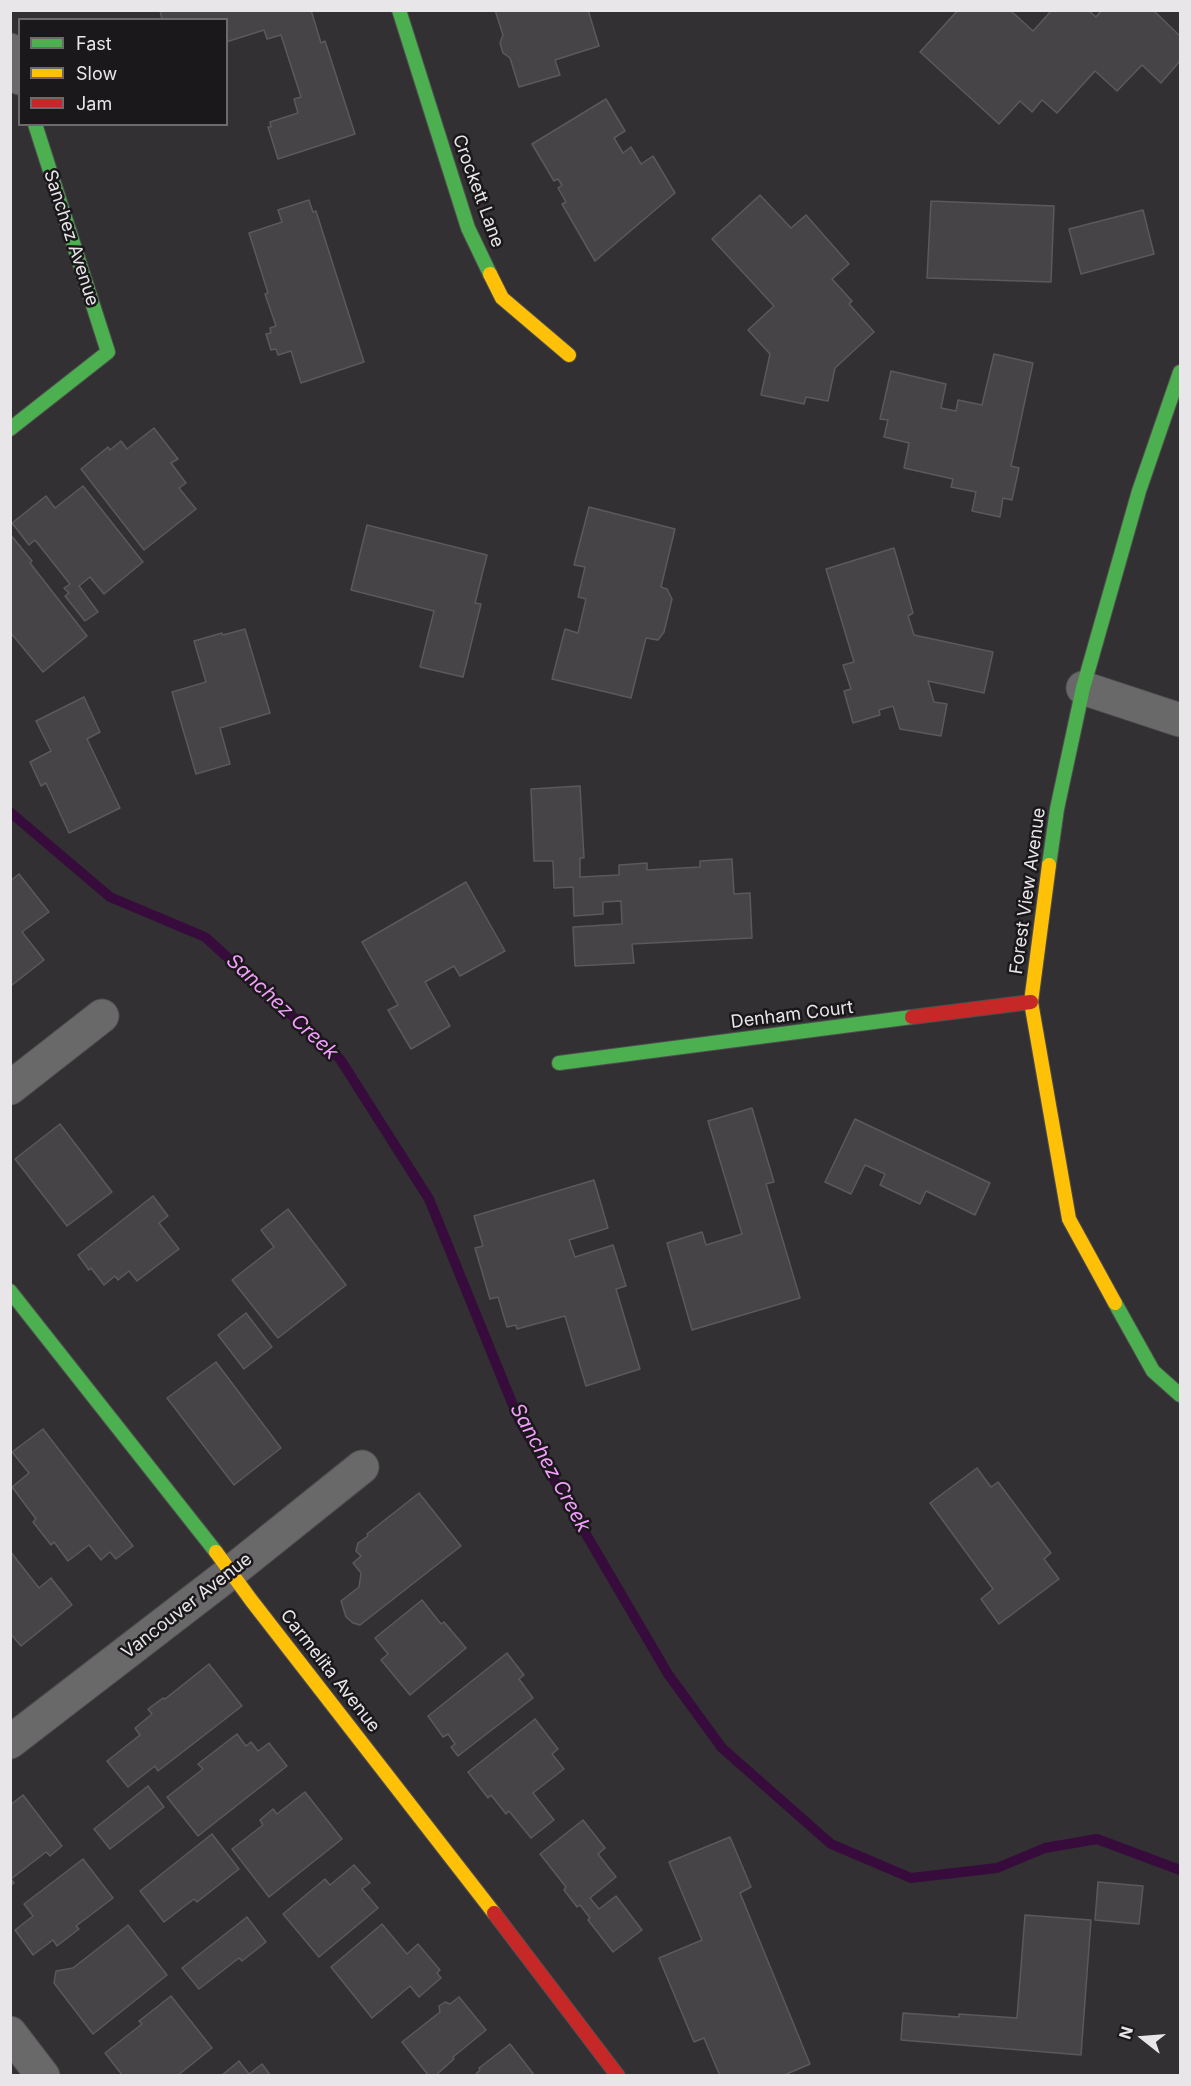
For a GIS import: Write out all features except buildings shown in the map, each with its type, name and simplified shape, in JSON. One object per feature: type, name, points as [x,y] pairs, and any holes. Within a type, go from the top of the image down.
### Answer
[{"type":"street","name":"Crockett Lane","points":[[399,10],[468,228],[502,298],[569,355]]},
{"type":"street","points":[[10,50],[18,72]]},
{"type":"street","name":"Sanchez Avenue","points":[[10,429],[108,352],[36,126]]},
{"type":"street","name":"Forest View Avenue","points":[[1180,372],[1139,492],[1083,688],[1057,809],[1031,1002],[1069,1219],[1153,1371],[1180,1395]]},
{"type":"street","points":[[1083,688],[1180,720]]},
{"type":"street","name":"Denham Court","points":[[559,1064],[1031,1002]]},
{"type":"street","points":[[10,1088],[102,1016]]},
{"type":"street","name":"Carmelita Avenue","points":[[10,1291],[231,1572],[571,2011],[618,2076]]},
{"type":"street","name":"Vancouver Avenue","points":[[10,1742],[231,1572],[362,1467]]},
{"type":"street","points":[[10,2033],[44,2076]]},
{"type":"waterway","name":"Sanchez Creek","points":[[10,812],[110,897],[205,937],[340,1059],[429,1199],[519,1420],[668,1674],[722,1748],[831,1844],[911,1878],[997,1868],[1045,1848],[1097,1839],[1180,1870]]},
{"type":"traffic: fast","points":[[399,10],[468,228],[490,274]]},
{"type":"traffic: fast","points":[[10,429],[108,352],[36,126]]},
{"type":"traffic: fast","points":[[1049,865],[1057,809],[1083,688],[1139,491],[1180,372]]},
{"type":"traffic: fast","points":[[559,1063],[912,1017]]},
{"type":"traffic: fast","points":[[10,1291],[216,1552]]},
{"type":"traffic: fast","points":[[1115,1303],[1153,1371],[1180,1395]]},
{"type":"traffic: slow","points":[[490,274],[502,298],[569,355]]},
{"type":"traffic: slow","points":[[1049,865],[1031,1002],[1069,1219],[1115,1303]]},
{"type":"traffic: slow","points":[[216,1552],[494,1913]]},
{"type":"traffic: jam","points":[[912,1017],[1031,1002]]},
{"type":"traffic: jam","points":[[494,1913],[618,2076]]}]
